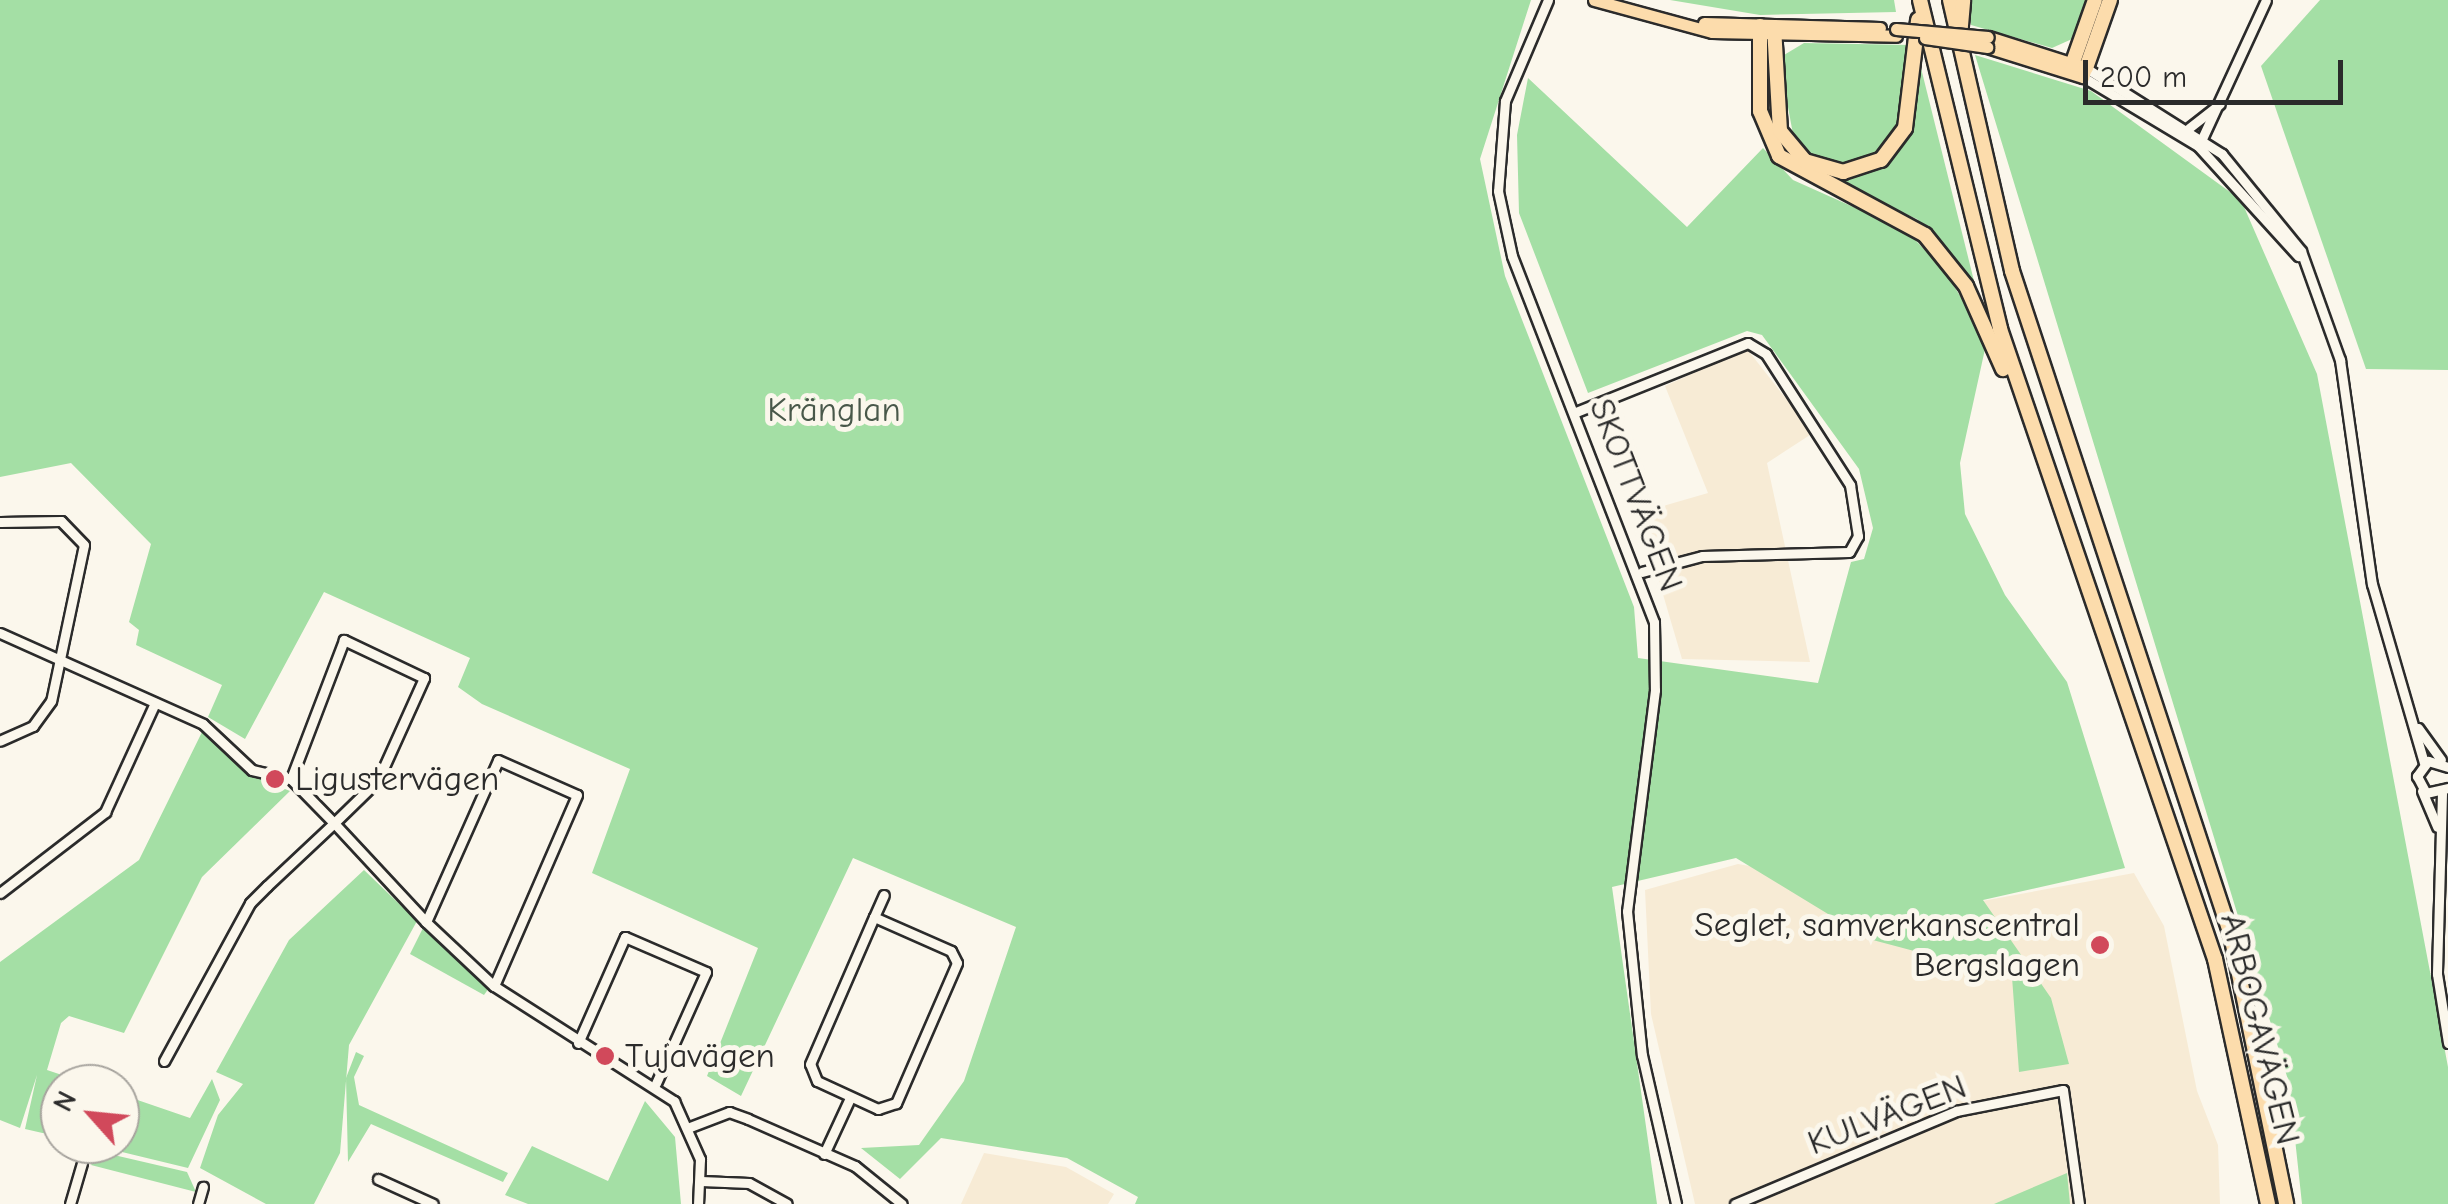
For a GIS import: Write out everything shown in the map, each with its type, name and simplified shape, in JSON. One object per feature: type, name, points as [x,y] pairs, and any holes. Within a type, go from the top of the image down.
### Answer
[{"type":"highway","name":"ARBOGAVÄGEN","points":[[1950,0],[2027,320],[2218,888],[2286,1204]]},
{"type":"highway","points":[[1958,42],[1962,0]]},
{"type":"highway","points":[[2078,69],[2096,0]]},
{"type":"highway","points":[[2078,69],[2110,0]]},
{"type":"highway","points":[[1767,31],[1774,104],[1786,142],[1817,167],[1857,170],[1891,151],[1905,128],[1921,5]]},
{"type":"highway","points":[[1921,5],[1970,229],[2062,514]]},
{"type":"highway","points":[[1767,31],[1760,110],[1772,146],[1798,173],[1904,219],[1951,264],[2062,514]]},
{"type":"highway","name":"ARBOGAVÄGEN","points":[[2062,514],[2187,869],[2235,1034],[2268,1204]]},
{"type":"main road","points":[[1594,0],[1712,28],[1896,32],[1987,42],[2078,69]]},
{"type":"street","name":"SKOTTVÄGEN","points":[[1548,0],[1505,102],[1498,191],[1512,256],[1642,572],[1657,669],[1629,851],[1629,951],[1676,1204]]},
{"type":"street","points":[[2200,142],[2228,94],[2266,0]]},
{"type":"street","points":[[2078,69],[2189,128],[2256,200],[2306,266],[2340,360],[2372,584],[2406,712],[2424,763],[2421,789],[2441,850]]},
{"type":"street","points":[[2078,69],[2200,142]]},
{"type":"street","points":[[2189,128],[2228,94]]},
{"type":"street","points":[[1576,412],[1748,342],[1772,364],[1850,485],[1858,536],[1839,556],[1702,556],[1642,572]]},
{"type":"street","points":[[0,522],[46,517],[83,536],[64,660],[44,713],[0,741]]},
{"type":"street","points":[[0,633],[203,724],[252,770],[291,780],[426,922],[494,986],[578,1044],[656,1083],[690,1127],[701,1181],[698,1204]]},
{"type":"street","points":[[164,1062],[250,903],[378,780],[424,678],[344,640],[291,780]]},
{"type":"street","points":[[0,893],[105,812],[155,703]]},
{"type":"street","points":[[2406,712],[2445,764]]},
{"type":"street","points":[[426,922],[498,760],[577,795],[494,986]]},
{"type":"street","points":[[2424,763],[2445,764]]},
{"type":"street","points":[[2421,789],[2446,791],[2437,974],[2448,1042]]},
{"type":"street","points":[[874,918],[950,951],[956,963],[896,1103],[878,1110],[817,1081],[810,1064],[884,895]]},
{"type":"street","points":[[578,1044],[625,937],[706,972],[656,1083]]},
{"type":"street","name":"KULVÄGEN","points":[[1734,1204],[1956,1111],[2063,1090],[2078,1204]]},
{"type":"street","points":[[824,1154],[850,1098]]},
{"type":"street","points":[[690,1127],[729,1112],[824,1154],[902,1204]]},
{"type":"street","points":[[70,1204],[82,1164]]},
{"type":"street","points":[[378,1179],[433,1204]]},
{"type":"street","points":[[701,1181],[749,1183],[787,1204]]},
{"type":"street","points":[[198,1204],[203,1187]]},
{"type":"shaded area","points":[[1747,349],[1813,433],[1767,463],[1810,662],[1682,659],[1639,513],[1708,493],[1665,386]]},
{"type":"shaded area","points":[[1738,864],[1966,904],[2134,873],[2164,926],[2197,1091],[2218,1145],[2220,1204],[1695,1204],[1651,1014],[1645,890]]},
{"type":"shaded area","points":[[984,1153],[1066,1167],[1114,1194],[1108,1204],[961,1204]]},
{"type":"green space","name":"Kränglan","points":[[0,0],[1531,0],[1480,159],[1505,276],[1634,607],[1638,658],[1818,683],[1851,562],[1864,559],[1873,528],[1859,469],[1762,335],[1747,331],[1588,393],[1519,213],[1517,135],[1528,78],[1687,227],[1763,148],[1793,180],[1907,231],[1946,273],[1987,340],[1960,463],[1965,514],[2005,595],[2067,682],[2125,868],[1983,900],[2051,998],[2069,1064],[2019,1072],[2012,977],[1869,939],[1736,858],[1612,887],[1657,1204],[1135,1204],[1138,1197],[1067,1158],[941,1138],[900,1179],[861,1148],[919,1145],[964,1081],[1016,927],[853,858],[741,1096],[707,1076],[758,948],[592,873],[630,769],[482,704],[458,687],[470,658],[324,592],[245,739],[208,717],[222,685],[136,645],[139,630],[129,622],[151,544],[71,463],[0,477]]},
{"type":"green space","points":[[1670,0],[1894,0],[1896,12],[1760,15]]},
{"type":"green space","points":[[1970,0],[2088,0],[2072,39],[2052,48],[1971,25]]},
{"type":"green space","points":[[2320,0],[2448,0],[2448,370],[2366,369],[2261,66]]},
{"type":"green space","points":[[1804,43],[1910,45],[1906,107],[1880,153],[1834,166],[1795,145],[1779,58]]},
{"type":"green space","points":[[1975,55],[2091,91],[2241,200],[2317,374],[2448,1067],[2448,1204],[2302,1204],[2289,1083]]},
{"type":"green space","points":[[1921,68],[1976,289],[1917,219],[1818,176],[1851,179],[1899,150]]},
{"type":"green space","points":[[203,730],[252,776],[290,791],[202,877],[124,1033],[69,1016],[61,1023],[49,1064],[40,1064],[40,1132],[25,1129],[37,1075],[20,1128],[0,1120],[0,962],[139,860]]},
{"type":"green space","points":[[364,870],[417,921],[349,1045],[340,1153],[314,1204],[266,1204],[200,1168],[218,1115],[243,1084],[216,1072],[289,940]]},
{"type":"green space","points":[[424,926],[489,988],[484,995],[410,954]]},
{"type":"green space","points":[[356,1052],[364,1056],[354,1077],[359,1105],[508,1173],[503,1182],[371,1124],[348,1162],[346,1078]]},
{"type":"green space","points":[[212,1079],[220,1100],[188,1168],[140,1156],[140,1101],[190,1118]]},
{"type":"green space","points":[[645,1101],[675,1137],[681,1204],[528,1204],[505,1195],[532,1146],[608,1181]]},
{"type":"green space","points":[[140,1161],[187,1172],[196,1192],[91,1165]]},
{"type":"green space","points":[[2067,1173],[2070,1204],[1994,1204]]},
{"type":"place","name":"Ligustervägen","points":[[275,779]]},
{"type":"place","name":"Seglet, samverkanscentral Bergslagen","points":[[2100,945]]},
{"type":"place","name":"Tujavägen","points":[[605,1056]]}]
